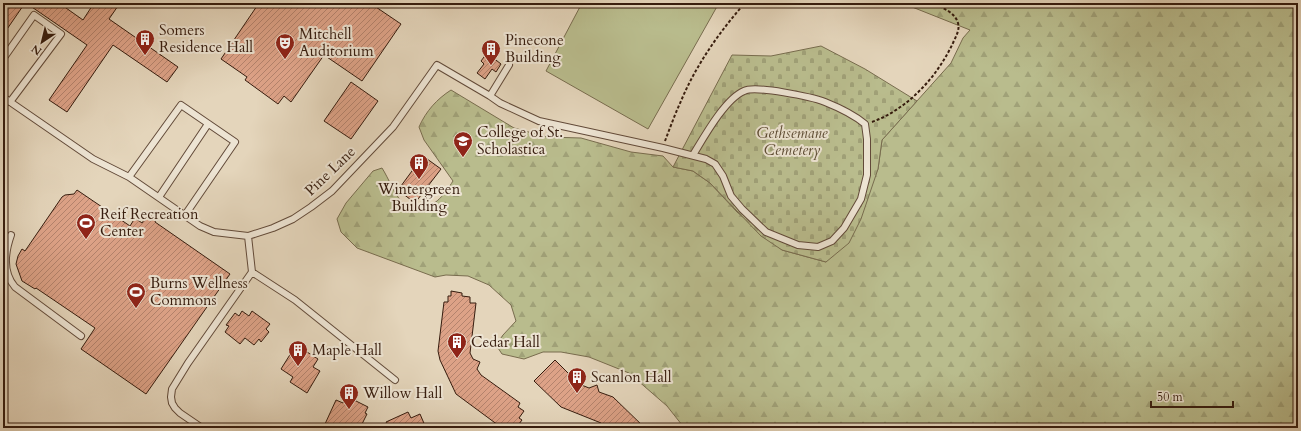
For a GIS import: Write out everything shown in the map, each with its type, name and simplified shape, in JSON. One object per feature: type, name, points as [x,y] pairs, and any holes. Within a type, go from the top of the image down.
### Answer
[{"type":"lane","points":[[3,59],[34,15],[61,34],[10,102]]},
{"type":"lane","points":[[509,64],[490,96],[500,103],[539,121],[706,159],[715,164],[724,176],[731,196],[766,232],[798,245],[818,247],[832,241],[844,228],[861,199],[867,175],[868,139],[865,124],[847,112],[823,102],[754,88],[744,90],[728,104],[710,128],[693,155]]},
{"type":"lane","name":"Pine Lane","points":[[3,97],[93,159],[129,177],[200,226],[214,232],[248,236],[273,228],[293,219],[332,190],[393,127],[438,65],[490,96]]},
{"type":"lane","points":[[129,177],[181,106],[208,124],[234,142],[185,215]]},
{"type":"lane","points":[[159,197],[208,124]]},
{"type":"lane","points":[[11,235],[6,250],[5,262],[10,281],[15,287],[81,336]]},
{"type":"lane","points":[[202,428],[175,408],[171,398],[172,389],[188,363],[252,272],[248,236]]},
{"type":"lane","points":[[252,272],[295,300],[395,380]]},
{"type":"path","points":[[663,148],[681,100],[697,69],[710,49],[745,3]]},
{"type":"path","points":[[865,124],[885,117],[903,106],[928,82],[948,55],[959,32],[959,24],[955,16],[932,3]]},
{"type":"green space","points":[[582,3],[719,3],[648,129],[546,71]]},
{"type":"green space","points":[[902,3],[1298,3],[1298,428],[682,428],[682,425],[667,406],[629,373],[589,357],[561,352],[543,352],[524,359],[502,354],[496,345],[516,321],[511,305],[489,285],[468,276],[446,275],[435,277],[357,248],[341,232],[337,219],[346,203],[373,171],[382,168],[399,198],[406,205],[421,208],[427,207],[437,201],[446,192],[453,181],[424,140],[419,127],[432,106],[451,90],[514,128],[547,137],[581,138],[631,152],[663,156],[673,167],[693,171],[710,183],[737,212],[782,250],[826,262],[878,169],[882,140],[951,63],[963,38],[970,30]]},
{"type":"green space","name":"Gethsemane Cemetery","points":[[821,46],[865,69],[917,101],[882,140],[878,169],[861,219],[849,243],[826,262],[782,250],[761,236],[710,183],[693,171],[673,167],[732,55],[771,56]]},
{"type":"building","points":[[3,3],[25,3],[3,35]]},
{"type":"building","name":"Somers Residence Hall","points":[[26,3],[59,3],[83,20],[94,3],[120,3],[109,19],[178,67],[167,82],[113,45],[67,112],[49,100],[87,45]]},
{"type":"building","points":[[259,3],[370,3],[401,24],[362,81],[324,55],[291,102],[284,96],[278,104],[245,80],[247,77],[221,59]]},
{"type":"building","name":"Pinecone Building","points":[[487,53],[501,64],[496,72],[492,69],[485,79],[477,73],[484,64],[481,61]]},
{"type":"building","points":[[351,82],[378,101],[351,139],[324,121]]},
{"type":"building","name":"Wintergreen Building","points":[[423,156],[441,169],[415,203],[398,190]]},
{"type":"building","name":"Burns Wellness Commons","points":[[77,190],[130,226],[135,218],[142,223],[148,214],[156,219],[155,222],[230,274],[146,394],[81,349],[95,328],[36,288],[35,289],[22,281],[16,264],[22,249],[25,251],[62,197],[65,195],[74,194]]},
{"type":"building","name":"Cedar Hall","points":[[451,291],[462,293],[462,296],[470,297],[470,303],[476,303],[470,353],[473,359],[480,362],[477,369],[481,375],[520,403],[518,407],[524,411],[519,418],[522,420],[516,428],[502,428],[456,394],[440,360],[438,351],[444,302],[448,302],[448,296],[451,296]]},
{"type":"building","points":[[242,311],[249,316],[252,311],[270,324],[266,329],[269,332],[261,342],[259,339],[254,345],[245,338],[240,344],[225,332],[229,326],[226,325],[235,313],[239,316]]},
{"type":"building","name":"Maple Hall","points":[[296,345],[318,359],[313,367],[320,371],[307,393],[290,382],[293,377],[281,369]]},
{"type":"building","name":"Scanlon Hall","points":[[555,360],[579,384],[589,388],[597,385],[599,392],[613,397],[645,428],[606,428],[601,423],[561,407],[534,381]]},
{"type":"building","name":"Willow Hall","points":[[346,396],[368,407],[365,413],[367,414],[360,428],[335,428],[325,424],[336,400],[343,403]]},
{"type":"building","points":[[408,412],[411,418],[420,414],[426,428],[389,428],[386,422]]},
{"type":"place","name":"Somers Residence Hall","points":[[145,56]]},
{"type":"place","name":"Mitchell Auditorium","points":[[285,60]]},
{"type":"place","name":"Pinecone Building","points":[[491,66]]},
{"type":"place","name":"College of St. Scholastica","points":[[463,158]]},
{"type":"place","name":"Wintergreen Building","points":[[419,180]]},
{"type":"place","name":"Reif Recreation Center","points":[[86,240]]},
{"type":"place","name":"Burns Wellness Commons","points":[[136,309]]},
{"type":"place","name":"Cedar Hall","points":[[457,359]]},
{"type":"place","name":"Maple Hall","points":[[298,367]]},
{"type":"place","name":"Scanlon Hall","points":[[577,394]]},
{"type":"place","name":"Willow Hall","points":[[349,410]]}]
